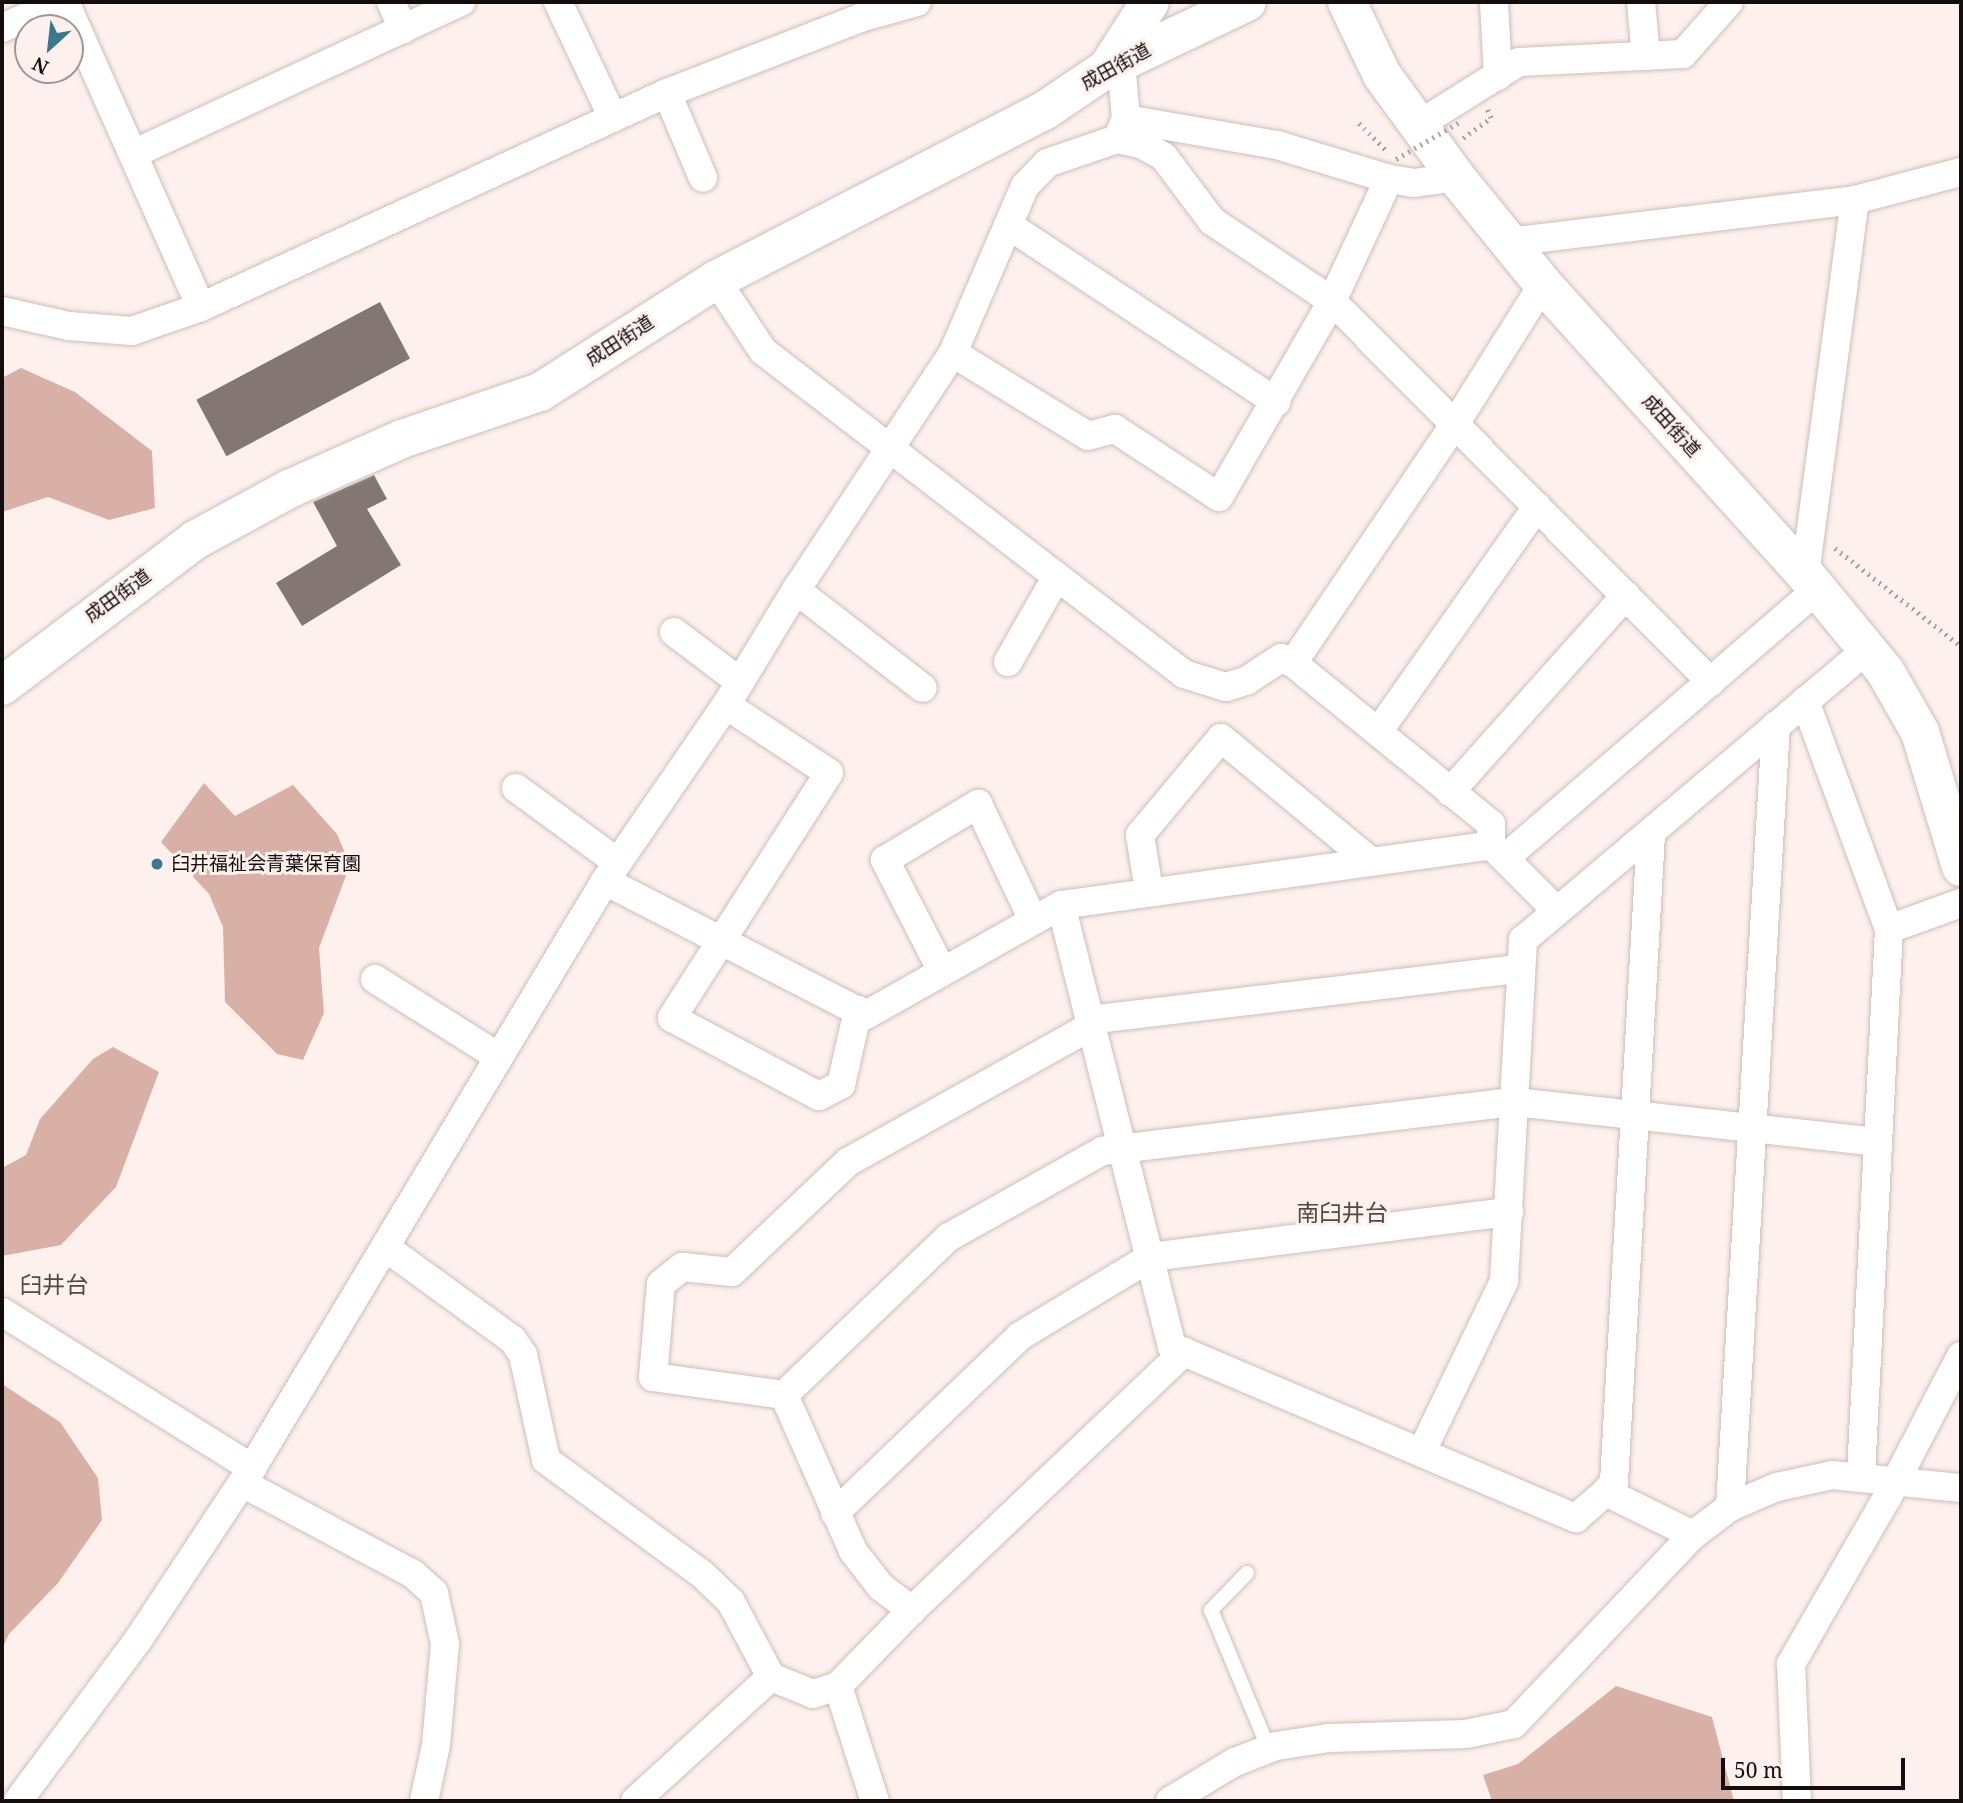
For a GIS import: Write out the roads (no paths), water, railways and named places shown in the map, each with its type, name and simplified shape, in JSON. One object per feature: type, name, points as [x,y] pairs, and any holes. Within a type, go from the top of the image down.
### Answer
[{"type":"highway","points":[[1114,65],[1150,2]]},
{"type":"highway","name":"成田街道","points":[[2,686],[195,540],[289,489],[402,439],[540,392],[716,280],[1044,111],[1114,65],[1247,2]]},
{"type":"highway","name":"成田街道","points":[[1346,2],[1382,75],[1456,177],[1543,284],[1812,581],[1869,648],[1920,732],[1961,867]]},
{"type":"street","points":[[2,28],[62,2],[201,307]]},
{"type":"street","points":[[391,2],[403,29]]},
{"type":"street","points":[[133,154],[461,2]]},
{"type":"street","points":[[558,2],[612,118]]},
{"type":"street","points":[[2,311],[69,326],[132,331],[201,307],[667,93],[860,18],[917,2]]},
{"type":"street","points":[[1494,2],[1498,76]]},
{"type":"street","points":[[1641,2],[1646,56]]},
{"type":"street","points":[[1418,125],[1520,62],[1683,54],[1729,2]]},
{"type":"street","points":[[1114,65],[1122,129],[1164,157],[1228,235],[1332,301],[1711,681]]},
{"type":"street","points":[[667,93],[703,178]]},
{"type":"street","points":[[18,1801],[138,1640],[247,1475],[611,872],[733,693],[796,590],[953,353],[1011,227],[1026,186],[1047,163],[1122,129],[1277,145],[1392,169],[1414,183],[1456,177]]},
{"type":"street","points":[[953,353],[1088,436],[1115,429],[1219,497],[1332,301],[1392,169]]},
{"type":"street","points":[[1509,242],[1855,200],[1961,172]]},
{"type":"street","points":[[516,788],[611,872],[723,939],[866,1015],[941,969],[1061,905],[1369,860],[1498,852],[1711,681],[1812,581],[1814,532],[1855,200]]},
{"type":"street","points":[[1011,227],[1276,402]]},
{"type":"street","points":[[716,280],[763,351],[1184,674],[1226,687],[1246,681],[1281,658],[1293,663],[1491,824],[1498,852],[1557,911]]},
{"type":"street","points":[[1293,663],[1455,424],[1543,284]]},
{"type":"street","points":[[1378,732],[1537,507]]},
{"type":"street","points":[[1008,662],[1056,578]]},
{"type":"street","points":[[796,590],[923,688]]},
{"type":"street","points":[[1450,792],[1626,595]]},
{"type":"street","points":[[674,632],[733,693],[830,773],[672,1018],[819,1096],[841,1085],[859,1010]]},
{"type":"street","points":[[1422,1451],[1504,1281],[1515,1102],[1519,970],[1523,940],[1869,648]]},
{"type":"street","points":[[1805,701],[1889,929],[1861,1475]]},
{"type":"street","points":[[1730,1507],[1776,726]]},
{"type":"street","points":[[1149,891],[1140,835],[1221,737],[1369,860]]},
{"type":"street","points":[[941,969],[884,860],[978,804],[1033,920]]},
{"type":"street","points":[[1061,905],[1090,1023],[1125,1147],[1172,1347],[1576,1518],[1614,1482],[1651,834]]},
{"type":"street","points":[[1889,929],[1961,902]]},
{"type":"street","points":[[784,1395],[653,1377],[661,1284],[682,1267],[732,1272],[848,1162],[1090,1023],[1519,970]]},
{"type":"street","points":[[375,979],[499,1057]]},
{"type":"street","points":[[784,1395],[949,1237],[1102,1152],[1125,1147],[1515,1102],[1877,1142]]},
{"type":"street","points":[[835,1513],[1020,1336],[1150,1257],[1509,1212]]},
{"type":"street","points":[[385,1247],[513,1340],[523,1355],[546,1460],[702,1574],[731,1602],[771,1677],[813,1694],[838,1686],[912,1610],[1184,1352]]},
{"type":"street","points":[[2,1312],[247,1475],[413,1574],[434,1593],[445,1644],[436,1745],[424,1801]]},
{"type":"street","points":[[1797,1801],[1791,1664],[1896,1481],[1961,1356]]},
{"type":"street","points":[[784,1395],[853,1551],[881,1587],[912,1610]]},
{"type":"street","points":[[1170,1801],[1235,1762],[1269,1749],[1329,1738],[1466,1734],[1514,1724],[1693,1535],[1730,1507],[1777,1487],[1832,1475],[1861,1475],[1961,1488]]},
{"type":"street","points":[[1605,1492],[1693,1535]]},
{"type":"street","points":[[635,1801],[771,1677]]},
{"type":"street","points":[[838,1686],[875,1801]]},
{"type":"lane","points":[[1247,1573],[1211,1610],[1269,1749]]},
{"type":"place","name":"臼井福祉会青葉保育園","points":[[157,864]]},
{"type":"district","name":"南臼井台","points":[[1342,1212]]},
{"type":"district","name":"臼井台","points":[[54,1284]]}]
